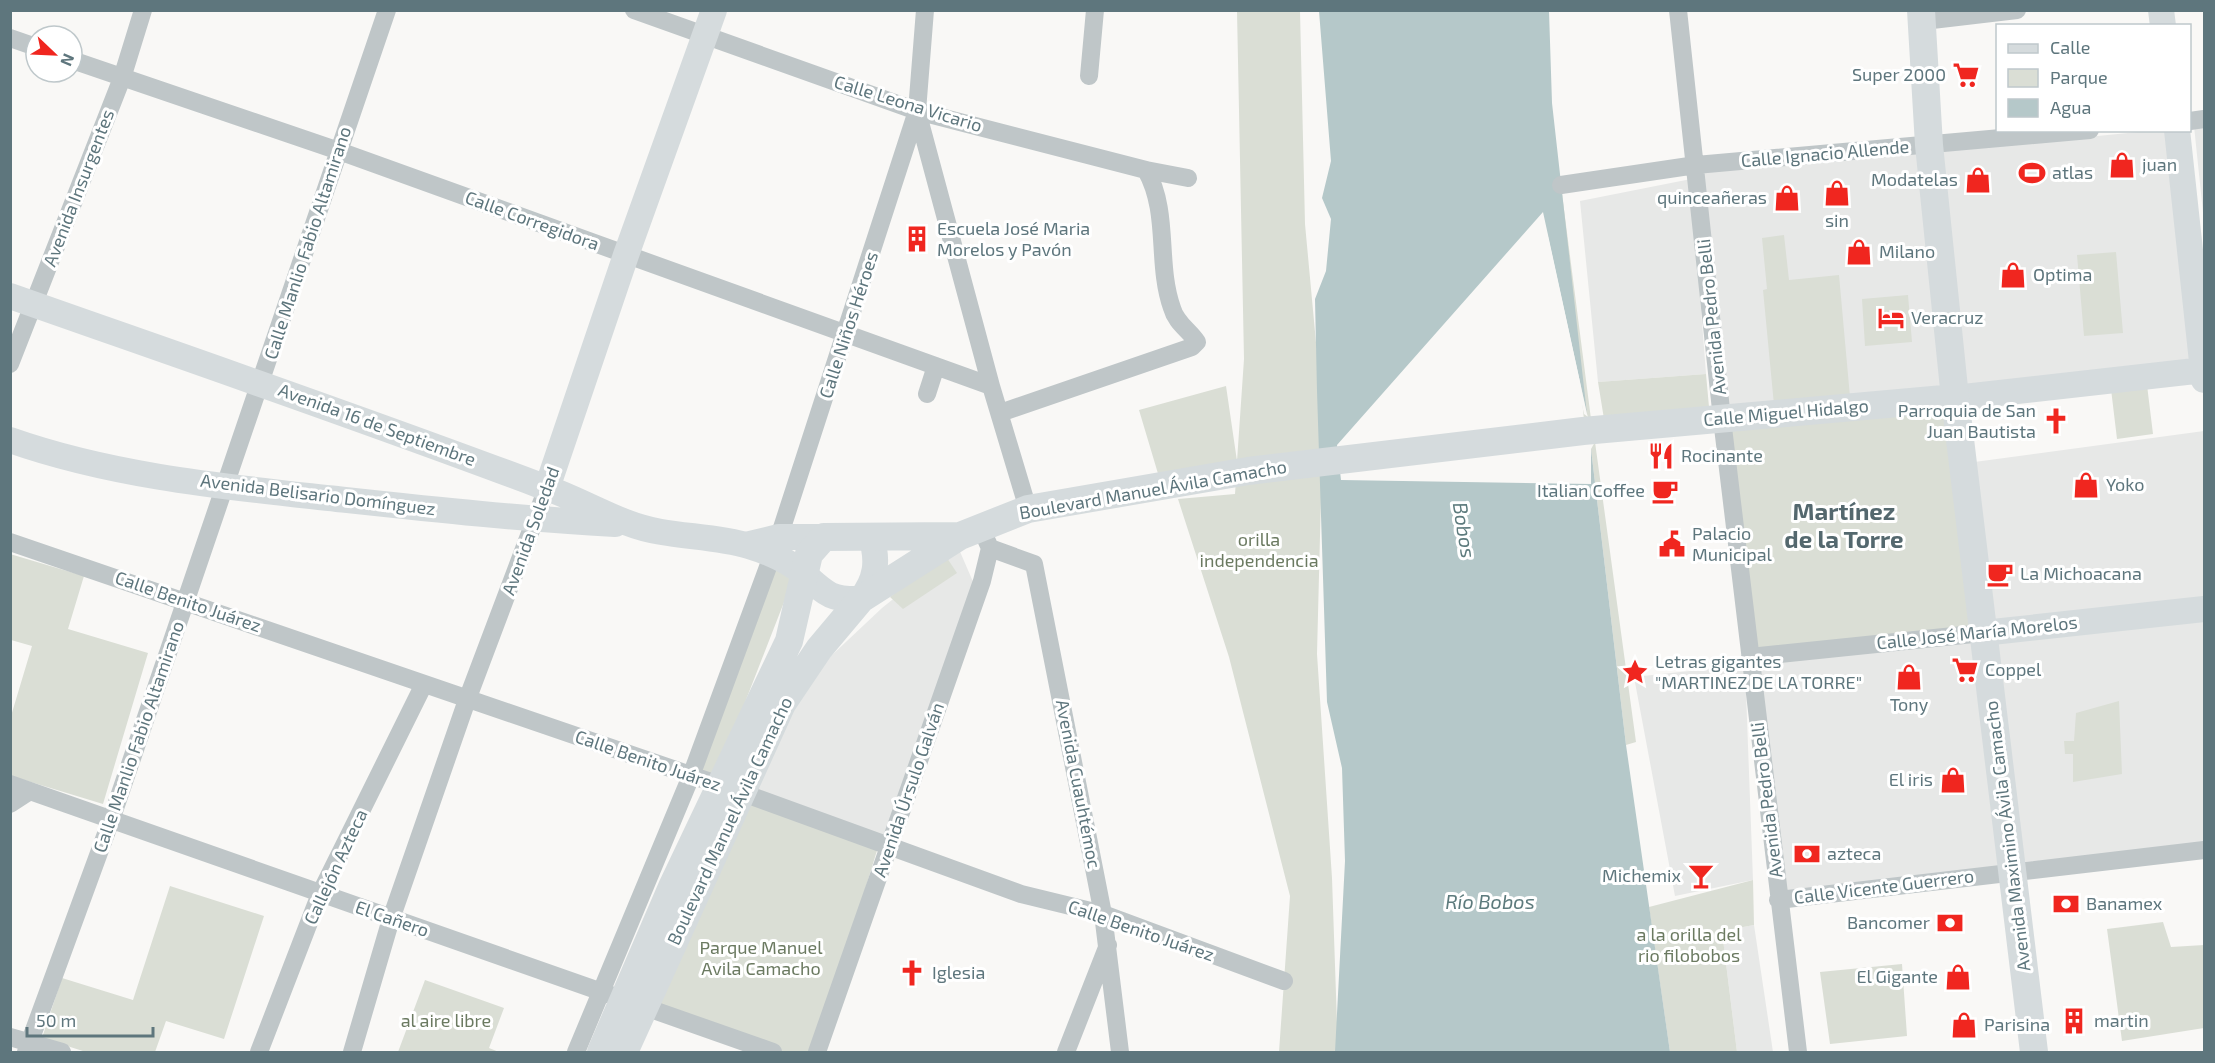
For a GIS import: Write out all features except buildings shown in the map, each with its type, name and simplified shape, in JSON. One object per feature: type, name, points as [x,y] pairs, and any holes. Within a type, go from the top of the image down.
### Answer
[{"type":"main road","name":"Avenida Soledad","points":[[547,488],[626,255],[714,10]]},
{"type":"main road","name":"Avenida Maximino Ávila Camacho","points":[[1922,17],[1929,145],[1955,398],[2034,1053]]},
{"type":"main road","points":[[2177,132],[2204,373]]},
{"type":"main road","name":"Avenida 16 de Septiembre","points":[[22,300],[262,383],[547,488],[630,524],[746,545],[776,546],[824,537],[977,537]]},
{"type":"main road","name":"Calle Miguel Hidalgo","points":[[1583,431],[1722,420],[2204,373]]},
{"type":"main road","name":"Boulevard Manuel Ávila Camacho","points":[[601,1053],[672,886],[782,704],[819,649],[861,599],[1028,509],[1248,471],[1583,431]]},
{"type":"main road","name":"Avenida Belisario Domínguez","points":[[10,440],[60,457],[226,487],[537,520],[630,524]]},
{"type":"main road","name":"Boulevard Manuel Ávila Camacho","points":[[731,789],[789,641],[809,554],[824,537]]},
{"type":"main road","points":[[805,575],[815,587],[829,596],[844,600],[861,599],[874,576],[875,550],[871,537]]},
{"type":"main road","name":"Avenida 16 de Septiembre","points":[[776,546],[805,575]]},
{"type":"main road","name":"Calle José María Morelos","points":[[1983,633],[2205,609]]},
{"type":"main road","name":"Boulevard Manuel Ávila Camacho","points":[[622,1000],[624,1053]]},
{"type":"street","name":"Avenida Insurgentes","points":[[10,364],[22,300],[122,78],[143,10]]},
{"type":"street","name":"Calle Manlio Fabio Altamirano","points":[[27,1047],[111,820],[262,383],[387,10]]},
{"type":"street","name":"Calle Leona Vicario","points":[[634,10],[917,111],[1146,170],[1188,178]]},
{"type":"street","points":[[925,10],[917,111],[991,386],[1028,509]]},
{"type":"street","points":[[1089,76],[1095,10]]},
{"type":"street","name":"Avenida Pedro Belli","points":[[1678,10],[1722,420],[1798,1053]]},
{"type":"street","points":[[1922,17],[1932,20],[2017,10]]},
{"type":"street","name":"Calle Corregidora","points":[[84,64],[339,151],[991,386]]},
{"type":"street","name":"Calle Niños Héroes","points":[[576,1053],[622,1000],[691,776],[776,546],[917,111]]},
{"type":"street","name":"Calle Ignacio Allende","points":[[1562,185],[1696,165],[2069,132]]},
{"type":"street","points":[[1000,413],[1181,351],[1197,342],[1181,326],[1172,310],[1164,274],[1161,215],[1156,187],[1146,170]]},
{"type":"street","points":[[927,394],[936,366]]},
{"type":"street","name":"Avenida Soledad","points":[[352,1053],[391,919],[467,700],[537,520],[547,488]]},
{"type":"street","name":"Avenida Úrsulo Galván","points":[[817,1053],[982,581],[977,537]]},
{"type":"street","name":"Avenida Cuauhtémoc","points":[[977,537],[1034,564],[1103,915],[1120,1053]]},
{"type":"street","name":"Calle Benito Juárez","points":[[11,544],[186,601],[423,686],[731,789],[1021,894],[1103,915],[1284,981]]},
{"type":"street","name":"Calle José María Morelos","points":[[1750,657],[1983,633]]},
{"type":"street","name":"Callejón Azteca","points":[[260,1053],[320,894],[423,686]]},
{"type":"street","name":"El Cañero","points":[[10,784],[773,1053]]},
{"type":"street","points":[[10,804],[30,791]]},
{"type":"street","name":"Calle Vicente Guerrero","points":[[1778,900],[2205,850]]},
{"type":"street","points":[[1066,1053],[1108,945]]},
{"type":"street","points":[[10,1037],[27,1047],[62,1053]]},
{"type":"shaded area","points":[[2204,125],[2204,222],[2194,126]]},
{"type":"shaded area","points":[[2138,132],[2170,132],[2197,364],[1957,390],[1937,152]]},
{"type":"shaded area","points":[[1924,151],[1948,393],[1724,414],[1699,171]]},
{"type":"shaded area","points":[[1691,179],[1706,374],[1598,382],[1580,201]]},
{"type":"shaded area","points":[[2204,431],[2204,597],[1988,627],[1967,463]]},
{"type":"shaded area","points":[[958,547],[974,584],[886,838],[745,791],[814,672],[882,608]]},
{"type":"shaded area","points":[[2204,610],[2204,848],[2024,862],[1997,641]]},
{"type":"shaded area","points":[[1978,641],[2001,866],[1784,894],[1756,660]]},
{"type":"shaded area","points":[[1745,665],[1753,880],[1675,896],[1634,677]]},
{"type":"shaded area","points":[[1754,925],[1773,1052],[1737,1052],[1722,931]]},
{"type":"green space","name":"orilla independencia","points":[[1237,11],[1300,11],[1305,224],[1323,418],[1317,654],[1332,878],[1338,1052],[1279,1052],[1290,896],[1229,657],[1178,499],[1235,494],[1237,465],[1159,477],[1139,410],[1226,386],[1237,461],[1244,359]]},
{"type":"green space","points":[[1561,186],[1591,419],[1584,420]]},
{"type":"green space","points":[[1784,235],[1789,280],[1839,275],[1850,397],[1774,405],[1763,290],[1767,289],[1762,238]]},
{"type":"green space","points":[[2116,252],[2123,333],[2084,336],[2077,255]]},
{"type":"green space","points":[[1908,295],[1912,342],[1865,346],[1862,299]]},
{"type":"green space","points":[[1706,374],[1709,407],[1604,419],[1598,382]]},
{"type":"green space","points":[[2147,385],[2153,434],[2117,439],[2111,389]]},
{"type":"green space","points":[[1952,401],[1978,630],[1751,656],[1725,428]]},
{"type":"green space","points":[[1595,442],[1636,742],[1626,745],[1591,449]]},
{"type":"green space","points":[[10,554],[84,576],[68,629],[148,653],[103,804],[11,776],[11,716],[32,646],[11,640]]},
{"type":"green space","points":[[945,555],[957,573],[903,609],[890,597]]},
{"type":"green space","points":[[774,566],[793,579],[714,782],[693,775]]},
{"type":"green space","points":[[2119,701],[2122,774],[2073,782],[2073,754],[2065,754],[2064,741],[2074,741],[2076,713]]},
{"type":"green space","name":"Parque Manuel Avila Camacho","points":[[743,798],[879,844],[815,1052],[777,1052],[653,1008]]},
{"type":"green space","name":"a la orilla del rio filobobos","points":[[1753,880],[1754,925],[1722,931],[1737,1052],[1670,1052],[1649,907]]},
{"type":"green space","points":[[170,886],[264,916],[224,1039],[166,1021],[155,1052],[86,1052],[42,1038],[62,978],[133,1000]]},
{"type":"green space","points":[[2163,922],[2171,947],[2204,945],[2204,1028],[2122,1041],[2107,929]]},
{"type":"green space","points":[[1902,964],[1907,1036],[1830,1044],[1820,972]]},
{"type":"green space","name":"al aire libre","points":[[425,980],[504,1008],[489,1048],[499,1052],[398,1052]]},
{"type":"water","name":"Río Bobos","points":[[1319,11],[1549,11],[1552,103],[1587,414],[1547,232],[1590,480],[1591,449],[1626,745],[1670,1052],[1335,1052],[1345,861],[1342,768],[1327,702],[1317,391],[1315,299],[1326,271],[1331,219],[1322,198],[1331,161]]},
{"type":"pier","points":[[1543,212],[1588,417],[1584,414],[1570,349],[1588,453],[1591,446],[1591,484],[1341,480],[1337,445]]},
{"type":"place","name":"Super 2000","points":[[1966,75]]},
{"type":"place","name":"juan","points":[[2122,165]]},
{"type":"place","name":"atlas","points":[[2032,173]]},
{"type":"place","name":"Modatelas","points":[[1978,180]]},
{"type":"place","name":"sin","points":[[1837,193]]},
{"type":"place","name":"quinceañeras","points":[[1787,198]]},
{"type":"place","name":"Escuela José Maria Morelos y Pavón","points":[[917,239]]},
{"type":"place","name":"Milano","points":[[1859,252]]},
{"type":"place","name":"Optima","points":[[2013,275]]},
{"type":"place","name":"Veracruz","points":[[1891,318]]},
{"type":"place","name":"Parroquia de San Juan Bautista","points":[[2056,421]]},
{"type":"place","name":"Rocinante","points":[[1661,456]]},
{"type":"place","name":"Yoko","points":[[2086,485]]},
{"type":"place","name":"Italian Coffee","points":[[1665,491]]},
{"type":"place","name":"Palacio Municipal","points":[[1672,544]]},
{"type":"place","name":"La Michoacana","points":[[2000,574]]},
{"type":"place","name":"Coppel","points":[[1965,670]]},
{"type":"place","name":"Letras gigantes \"MARTINEZ DE LA TORRE\"","points":[[1635,672]]},
{"type":"place","name":"Tony","points":[[1909,677]]},
{"type":"place","name":"El iris","points":[[1953,780]]},
{"type":"place","name":"azteca","points":[[1807,854]]},
{"type":"place","name":"Michemix","points":[[1701,876]]},
{"type":"place","name":"Banamex","points":[[2066,904]]},
{"type":"place","name":"Bancomer","points":[[1950,923]]},
{"type":"place","name":"Iglesia","points":[[912,973]]},
{"type":"place","name":"El Gigante","points":[[1958,977]]},
{"type":"place","name":"martin","points":[[2074,1021]]},
{"type":"place","name":"Parisina","points":[[1964,1025]]},
{"type":"district","name":"Martínez de la Torre","points":[[1844,526]]},
{"type":"water label","name":"Bobos","points":[[1464,530]]}]
